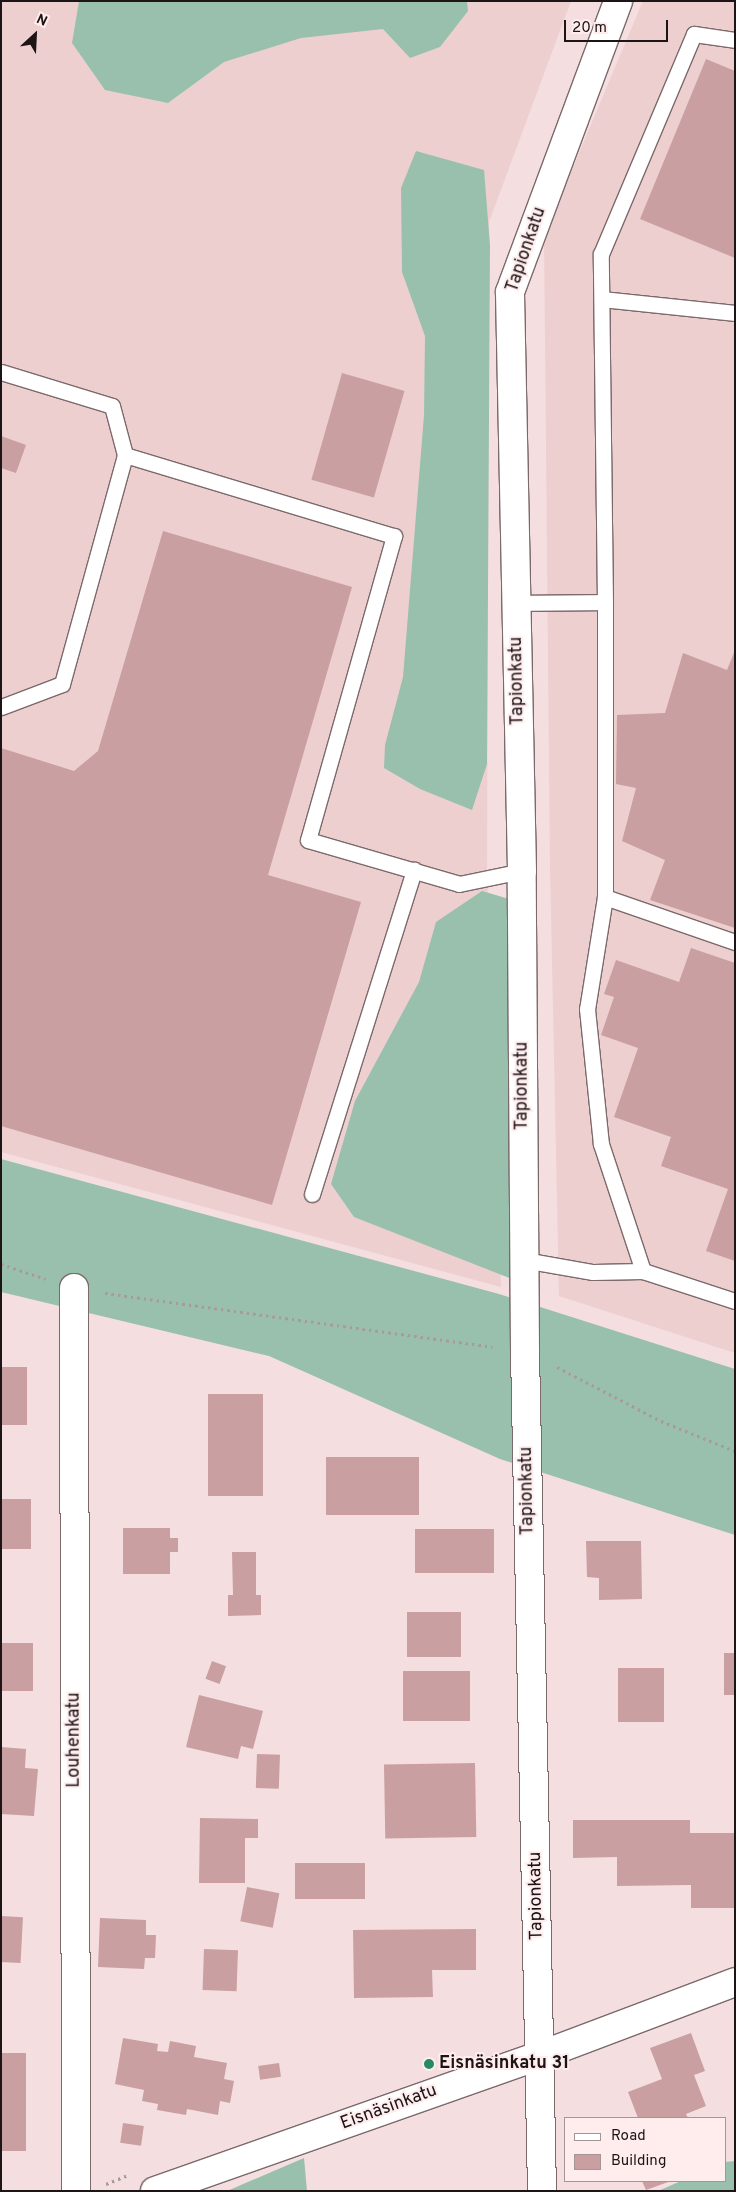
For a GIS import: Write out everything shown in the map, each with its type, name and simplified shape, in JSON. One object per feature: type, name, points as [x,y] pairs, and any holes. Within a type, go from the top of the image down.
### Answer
[{"type":"street","name":"Tapionkatu","points":[[542,2191],[542,2055],[525,1351],[522,870],[510,292],[618,1]]},
{"type":"street","name":"Louhenkatu","points":[[74,1288],[76,2191]]},
{"type":"street","name":"Eisnäsinkatu","points":[[155,2191],[542,2055],[735,1982]]},
{"type":"lane","points":[[643,1271],[601,1144],[587,1009],[605,896],[605,602],[601,254],[694,34],[735,40]]},
{"type":"lane","points":[[602,299],[735,313]]},
{"type":"lane","points":[[1,372],[112,406],[125,456],[62,684],[1,707]]},
{"type":"lane","points":[[125,456],[394,536],[308,840],[459,884],[522,870]]},
{"type":"lane","points":[[516,603],[605,602]]},
{"type":"lane","points":[[312,1194],[414,870]]},
{"type":"lane","points":[[605,896],[735,942]]},
{"type":"lane","points":[[524,1260],[593,1272],[643,1271],[735,1301]]},
{"type":"path","points":[[1,1264],[74,1288],[525,1351],[662,1421],[735,1451]]},
{"type":"shaded area","points":[[1,1],[571,1],[489,222],[487,873],[501,1287],[1,1152]]},
{"type":"shaded area","points":[[643,1],[735,2],[735,1353],[559,1296],[550,866],[544,236]]},
{"type":"green space","points":[[79,1],[467,1],[468,11],[440,47],[410,58],[383,29],[301,38],[224,62],[168,103],[105,90],[72,43]]},
{"type":"green space","points":[[416,151],[484,170],[490,245],[487,764],[472,810],[420,789],[384,768],[385,745],[403,677],[424,415],[425,336],[402,272],[401,188]]},
{"type":"green space","points":[[482,891],[513,900],[517,1281],[354,1217],[331,1184],[355,1101],[419,982],[436,922]]},
{"type":"green space","points":[[1,1159],[499,1294],[735,1369],[735,1535],[500,1459],[269,1356],[1,1292]]},
{"type":"green space","points":[[304,2158],[307,2191],[227,2191]]},
{"type":"green space","points":[[735,2161],[735,2191],[658,2191],[679,2182],[726,2182],[726,2162]]},
{"type":"building","points":[[706,59],[735,71],[735,258],[640,219]]},
{"type":"building","points":[[342,373],[404,391],[374,498],[311,480]]},
{"type":"building","points":[[1,436],[26,445],[16,473],[1,468]]},
{"type":"building","points":[[163,531],[352,587],[268,875],[361,902],[272,1205],[1,1126],[1,748],[74,771],[98,751]]},
{"type":"building","points":[[735,650],[735,928],[650,900],[665,860],[622,841],[636,788],[616,784],[617,715],[665,713],[683,653],[727,670]]},
{"type":"building","points":[[691,948],[735,963],[735,1261],[706,1251],[728,1189],[661,1166],[671,1137],[614,1117],[638,1048],[601,1035],[614,997],[604,994],[616,960],[679,982]]},
{"type":"building","points":[[1,1367],[27,1367],[27,1425],[1,1425]]},
{"type":"building","points":[[208,1394],[263,1394],[263,1496],[208,1496]]},
{"type":"building","points":[[326,1457],[419,1457],[419,1515],[326,1515]]},
{"type":"building","points":[[1,1499],[31,1499],[31,1549],[1,1549]]},
{"type":"building","points":[[123,1528],[170,1528],[170,1538],[178,1538],[178,1552],[170,1552],[170,1574],[123,1574]]},
{"type":"building","points":[[415,1529],[494,1529],[494,1573],[415,1573]]},
{"type":"building","points":[[586,1541],[641,1541],[642,1599],[599,1600],[599,1578],[587,1577]]},
{"type":"building","points":[[232,1552],[256,1552],[256,1595],[261,1595],[261,1615],[228,1616],[228,1595],[233,1595]]},
{"type":"building","points":[[407,1612],[461,1612],[461,1657],[407,1657]]},
{"type":"building","points":[[1,1643],[33,1643],[33,1691],[1,1691]]},
{"type":"building","points":[[724,1653],[735,1653],[735,1695],[724,1695]]},
{"type":"building","points":[[212,1661],[226,1666],[220,1684],[206,1679]]},
{"type":"building","points":[[618,1668],[664,1668],[664,1722],[618,1722]]},
{"type":"building","points":[[403,1671],[470,1671],[470,1721],[403,1721]]},
{"type":"building","points":[[199,1695],[263,1711],[253,1749],[241,1746],[238,1759],[186,1747]]},
{"type":"building","points":[[1,1747],[26,1749],[25,1768],[38,1769],[34,1816],[1,1814]]},
{"type":"building","points":[[257,1754],[280,1755],[279,1789],[256,1788]]},
{"type":"building","points":[[475,1763],[476,1837],[385,1839],[384,1765]]},
{"type":"building","points":[[200,1818],[258,1819],[258,1838],[245,1838],[245,1883],[199,1883]]},
{"type":"building","points":[[573,1820],[690,1820],[690,1833],[735,1833],[735,1908],[691,1908],[691,1885],[617,1886],[617,1857],[573,1858]]},
{"type":"building","points":[[295,1863],[365,1863],[365,1899],[295,1899]]},
{"type":"building","points":[[247,1887],[279,1893],[273,1928],[240,1921]]},
{"type":"building","points":[[1,1916],[23,1917],[21,1963],[1,1962]]},
{"type":"building","points":[[100,1918],[146,1920],[146,1935],[156,1935],[155,1958],[145,1958],[144,1969],[98,1967]]},
{"type":"building","points":[[476,1929],[476,1970],[432,1970],[433,1997],[354,1998],[353,1930]]},
{"type":"building","points":[[204,1949],[238,1950],[237,1991],[203,1990]]},
{"type":"building","points":[[691,2033],[705,2071],[694,2075],[706,2106],[686,2114],[688,2117],[638,2117],[628,2092],[662,2079],[650,2048]]},
{"type":"building","points":[[123,2038],[158,2044],[157,2051],[168,2052],[170,2041],[196,2046],[194,2057],[227,2063],[224,2079],[234,2081],[230,2103],[220,2101],[218,2115],[187,2109],[186,2115],[157,2110],[158,2104],[142,2101],[144,2090],[115,2084]]},
{"type":"building","points":[[1,2053],[26,2053],[26,2151],[1,2151]]},
{"type":"building","points":[[279,2063],[281,2077],[260,2080],[258,2066]]},
{"type":"building","points":[[123,2123],[144,2126],[141,2146],[120,2143]]},
{"type":"building","points":[[642,2182],[668,2182],[646,2190]]},
{"type":"place","name":"Eisnäsinkatu 31","points":[[429,2064]]}]
